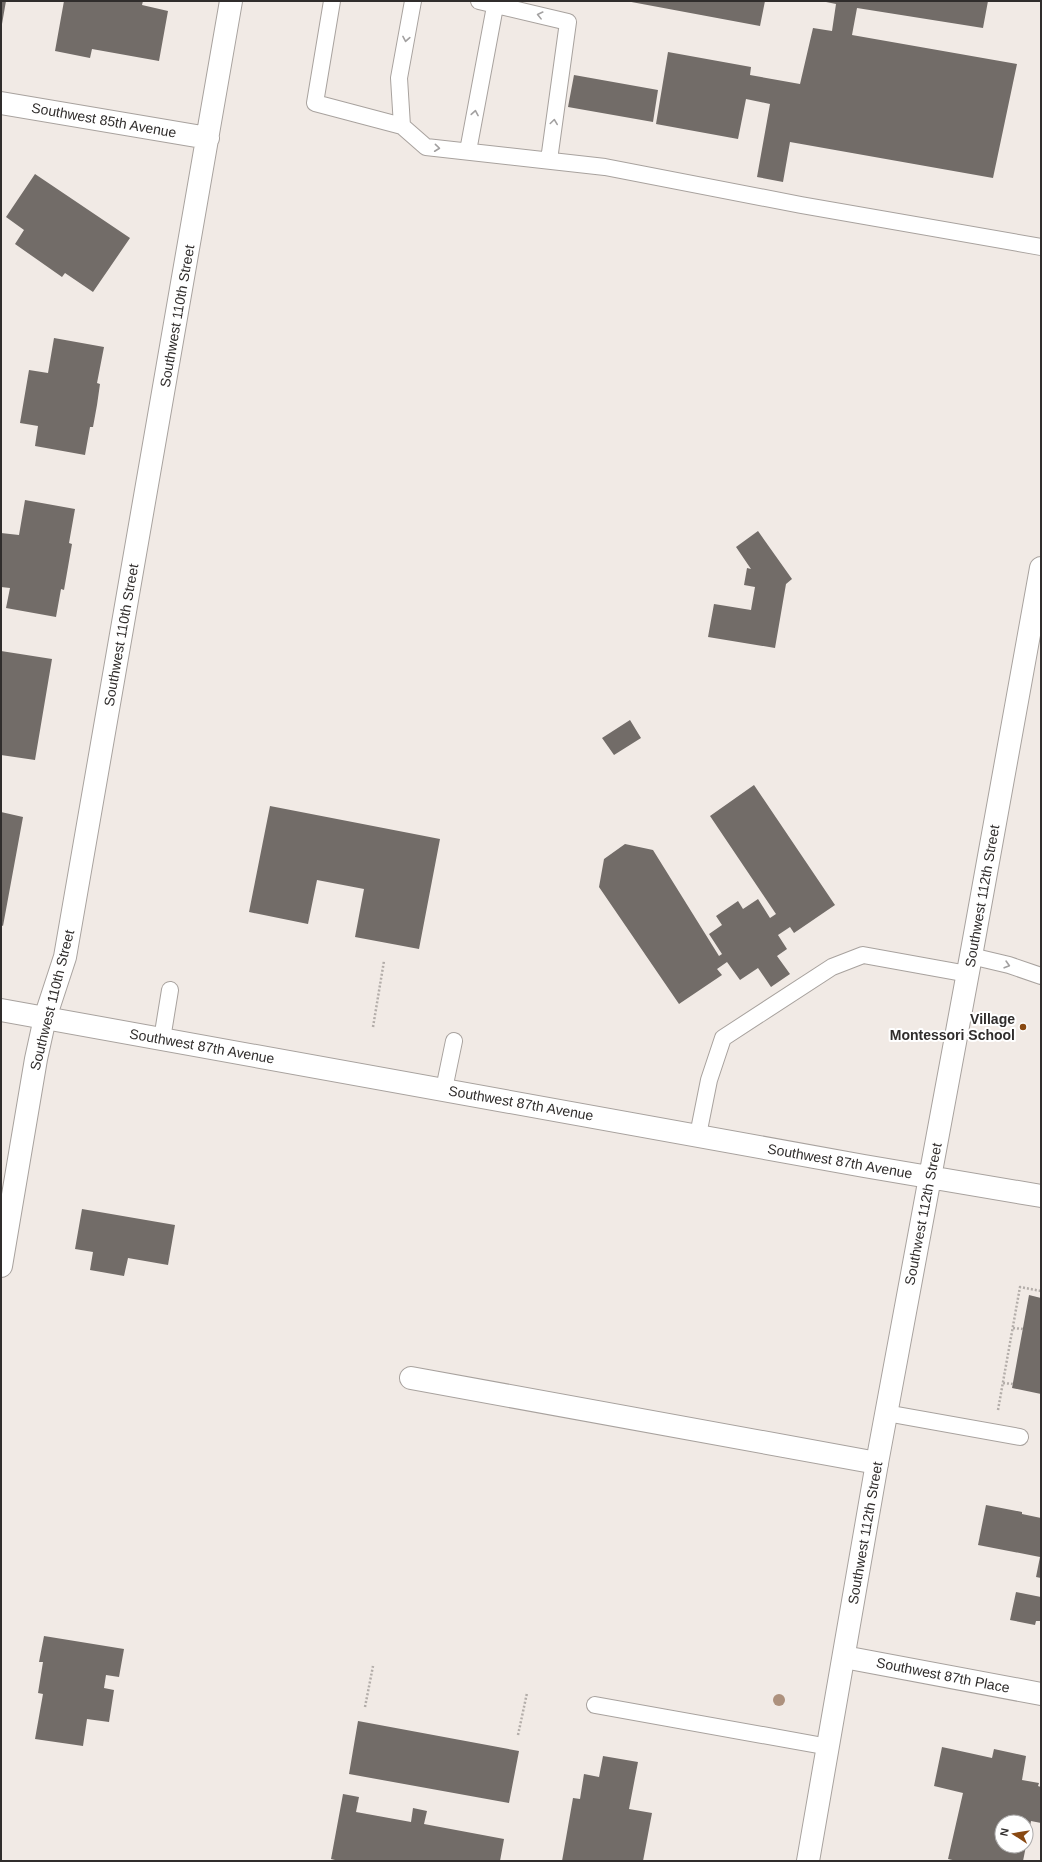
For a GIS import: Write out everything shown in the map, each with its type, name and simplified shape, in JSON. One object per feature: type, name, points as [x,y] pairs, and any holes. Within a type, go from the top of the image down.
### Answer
[{"type":"main road","name":"Southwest 110th Street","points":[[1,1266],[34,1065],[45,1018],[65,957],[231,1]]},
{"type":"main road","name":"Southwest 85th Avenue","points":[[1,103],[208,138]]},
{"type":"main road","name":"Southwest 112th Street","points":[[808,1861],[829,1747],[876,1463],[1041,568]]},
{"type":"main road","name":"Southwest 87th Avenue","points":[[1,1010],[864,1166],[1041,1196]]},
{"type":"main road","points":[[411,1378],[876,1463]]},
{"type":"main road","name":"Southwest 87th Place","points":[[844,1657],[1041,1694]]},
{"type":"lane","points":[[332,1],[315,103],[402,126],[426,147],[604,167],[801,205],[1041,247]]},
{"type":"lane","points":[[402,126],[398,78],[413,1]]},
{"type":"lane","points":[[480,1],[495,3],[568,22],[549,160]]},
{"type":"lane","points":[[468,151],[495,3]]},
{"type":"lane","points":[[698,1135],[709,1080],[723,1038],[832,967],[863,955],[969,965],[1008,965],[1041,976]]},
{"type":"lane","points":[[162,1039],[170,990]]},
{"type":"lane","points":[[444,1089],[454,1041]]},
{"type":"lane","points":[[886,1413],[1020,1438]]},
{"type":"lane","points":[[595,1705],[829,1747]]},
{"type":"path","points":[[373,1027],[384,961]]},
{"type":"path","points":[[998,1412],[1020,1287],[1041,1291]]},
{"type":"path","points":[[1013,1328],[1023,1329]]},
{"type":"path","points":[[1003,1383],[1012,1384]]},
{"type":"path","points":[[365,1707],[373,1666]]},
{"type":"path","points":[[518,1735],[527,1693]]},
{"type":"building","points":[[1,1],[6,1],[2,24],[1,24]]},
{"type":"building","points":[[64,1],[143,1],[142,5],[168,11],[159,61],[92,49],[90,58],[55,51]]},
{"type":"building","points":[[626,1],[765,1],[760,26]]},
{"type":"building","points":[[821,1],[988,1],[983,28],[857,8],[852,35],[1017,64],[993,178],[790,142],[783,182],[757,177],[770,104],[746,99],[738,139],[656,124],[668,52],[751,67],[750,75],[800,84],[813,28],[832,31],[836,4]]},
{"type":"building","points":[[574,75],[658,90],[653,122],[568,107]]},
{"type":"building","points":[[35,174],[130,238],[93,292],[65,273],[62,277],[15,244],[24,230],[6,217]]},
{"type":"building","points":[[54,338],[104,347],[97,383],[100,384],[97,405],[93,427],[90,427],[85,455],[35,446],[38,426],[20,423],[29,370],[48,373]]},
{"type":"building","points":[[25,500],[75,509],[69,543],[72,544],[64,590],[61,589],[56,617],[6,608],[10,588],[1,587],[1,533],[19,535]]},
{"type":"building","points":[[758,531],[792,579],[786,584],[775,648],[708,637],[714,604],[751,610],[755,587],[744,585],[747,568],[751,569],[736,547]]},
{"type":"building","points":[[1,651],[52,659],[35,760],[1,755]]},
{"type":"building","points":[[630,720],[641,738],[614,755],[602,738]]},
{"type":"building","points":[[754,785],[835,905],[794,933],[790,927],[778,935],[787,949],[777,956],[790,974],[771,987],[758,968],[740,980],[727,962],[717,969],[722,975],[679,1004],[599,887],[604,859],[625,844],[653,850],[719,956],[722,954],[709,934],[722,925],[716,916],[738,901],[743,909],[758,899],[770,918],[776,914],[710,816]]},
{"type":"building","points":[[270,806],[440,839],[419,949],[355,937],[364,889],[317,880],[308,924],[249,912]]},
{"type":"building","points":[[1,812],[23,817],[3,926],[1,925]]},
{"type":"building","points":[[82,1209],[175,1225],[168,1265],[128,1258],[124,1276],[90,1270],[93,1252],[75,1249]]},
{"type":"building","points":[[1029,1295],[1041,1298],[1041,1394],[1012,1388]]},
{"type":"building","points":[[986,1505],[1022,1512],[1022,1514],[1041,1518],[1041,1578],[1036,1577],[1040,1557],[978,1545]]},
{"type":"building","points":[[1016,1592],[1041,1597],[1041,1621],[1036,1621],[1035,1625],[1010,1620]]},
{"type":"building","points":[[44,1636],[124,1649],[119,1677],[106,1675],[104,1688],[114,1690],[109,1722],[87,1719],[83,1746],[35,1739],[43,1694],[38,1693],[43,1662],[39,1662]]},
{"type":"building","points":[[358,1721],[519,1751],[509,1803],[349,1774]]},
{"type":"building","points":[[942,1747],[992,1758],[994,1749],[1026,1756],[1022,1780],[1039,1783],[1038,1786],[1041,1787],[1041,1823],[1034,1822],[1034,1814],[994,1814],[994,1854],[1024,1854],[1023,1861],[957,1861],[948,1859],[963,1793],[934,1786]]},
{"type":"building","points":[[603,1756],[638,1762],[629,1809],[652,1813],[643,1861],[562,1861],[573,1798],[580,1799],[584,1774],[599,1777]]},
{"type":"building","points":[[343,1794],[359,1797],[356,1812],[411,1822],[413,1808],[427,1811],[424,1824],[504,1839],[500,1861],[339,1861],[331,1859]]},
{"type":"place","name":"Village Montessori School","points":[[1023,1027]]}]
